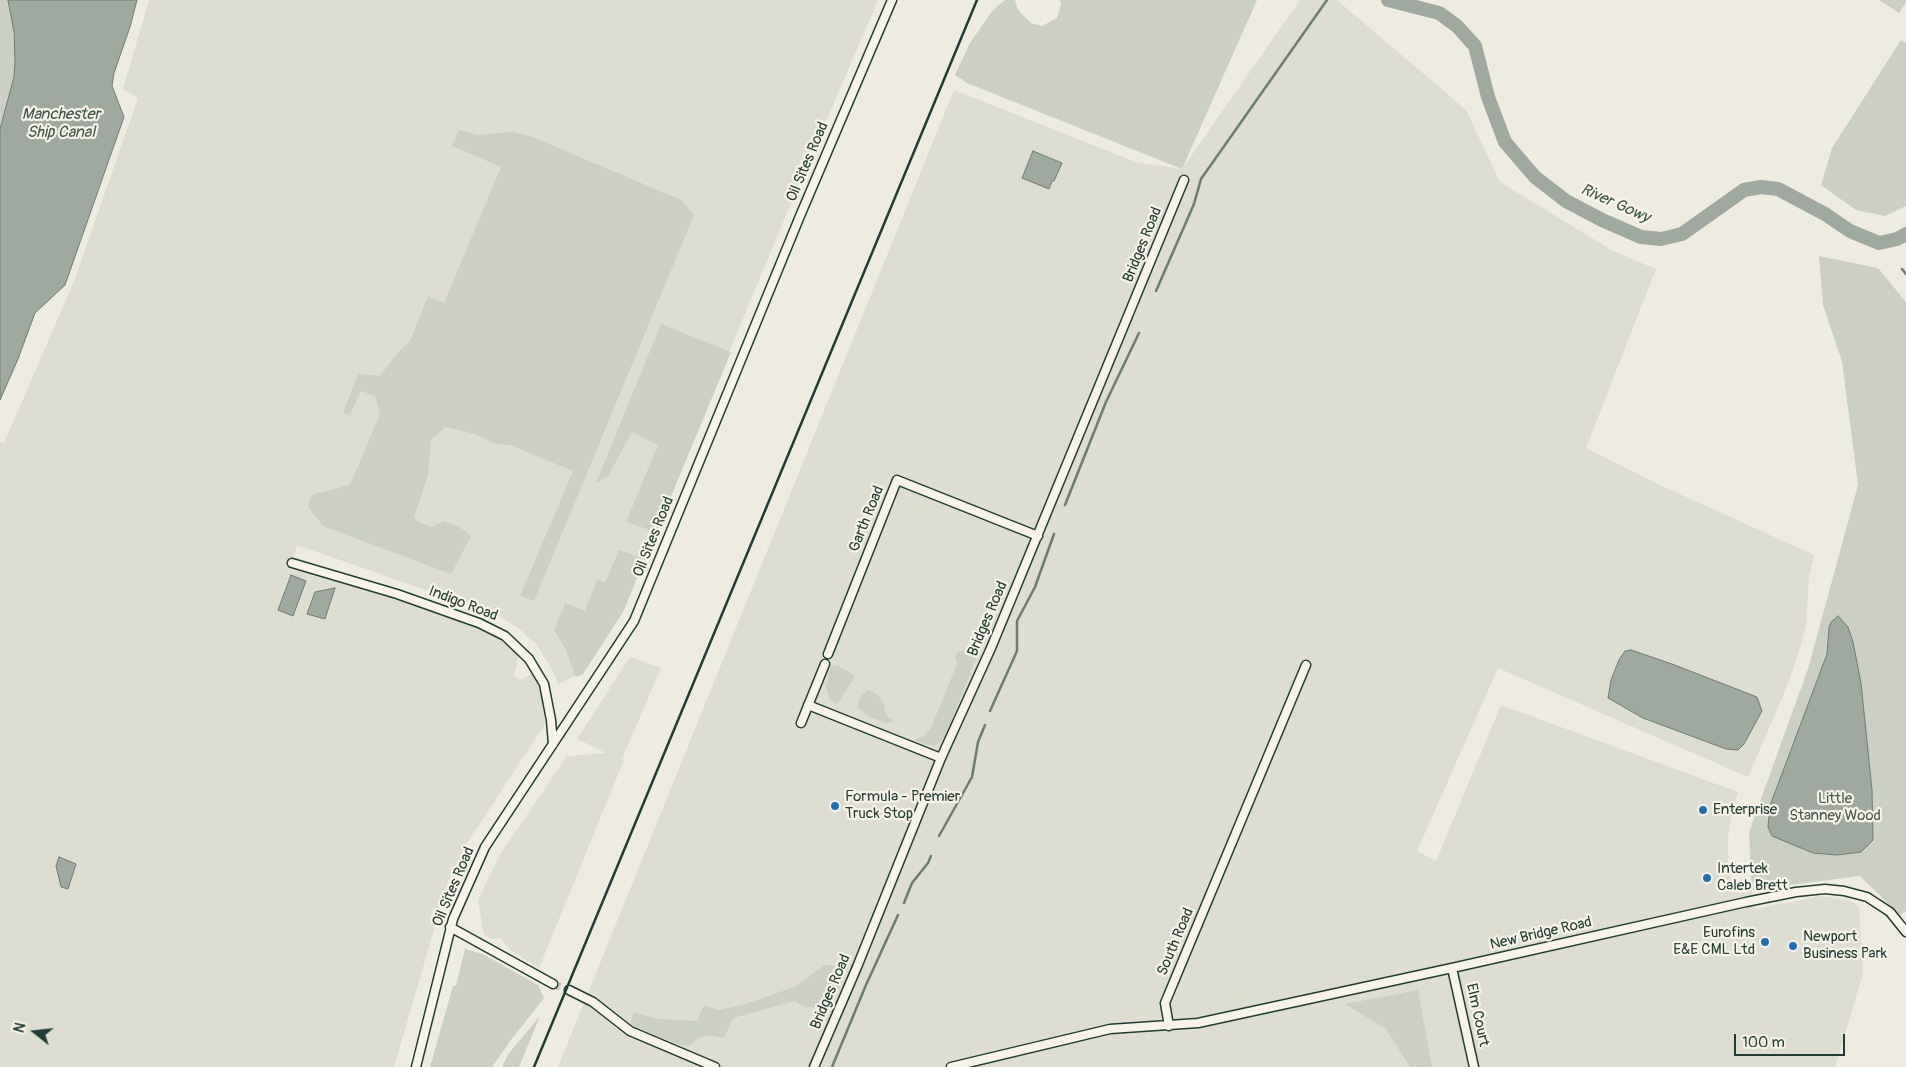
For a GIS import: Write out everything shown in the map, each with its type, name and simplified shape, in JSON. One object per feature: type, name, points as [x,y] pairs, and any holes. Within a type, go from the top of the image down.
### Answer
[{"type":"street","name":"Oil Sites Road","points":[[416,1067],[450,927],[485,847],[634,621],[800,216],[892,0]]},
{"type":"street","name":"Bridges Road","points":[[814,1067],[857,967],[941,758],[991,648],[1038,536],[1184,180]]},
{"type":"street","name":"Garth Road","points":[[828,654],[897,480],[1038,536]]},
{"type":"street","name":"Indigo Road","points":[[292,563],[397,594],[479,623],[505,636],[529,659],[544,684],[551,720],[553,744]]},
{"type":"street","points":[[801,723],[824,664]]},
{"type":"street","name":"South Road","points":[[1169,1026],[1166,1003],[1306,665]]},
{"type":"street","points":[[808,705],[941,758]]},
{"type":"street","name":"New Bridge Road","points":[[1169,1026],[1198,1023],[1796,892],[1826,889],[1844,891],[1867,898],[1890,912],[1906,932]]},
{"type":"street","points":[[450,927],[553,984]]},
{"type":"street","name":"Elm Court","points":[[1452,968],[1474,1067]]},
{"type":"street","points":[[569,990],[593,1002],[630,1031],[703,1065],[715,1067]]},
{"type":"street","points":[[951,1067],[1110,1029],[1169,1026]]},
{"type":"shaded area","points":[[149,0],[878,0],[786,215],[622,610],[582,673],[558,684],[553,671],[537,645],[517,627],[497,615],[297,545],[290,569],[375,591],[483,629],[506,644],[519,655],[514,676],[520,680],[532,674],[538,682],[546,723],[467,843],[454,869],[447,885],[394,1067],[0,1067],[0,442],[4,443],[75,279],[138,98],[123,89]]},
{"type":"shaded area","points":[[1300,0],[1337,0],[1466,110],[1500,182],[1613,251],[1656,269],[1586,448],[1662,486],[1814,555],[1809,577],[1806,625],[1798,655],[1785,691],[1748,777],[1498,668],[1417,851],[1436,861],[1501,705],[1738,792],[1728,838],[1728,862],[1732,883],[1752,890],[1756,909],[1821,896],[1850,900],[1859,907],[1863,974],[1835,1067],[558,1067],[954,90],[1136,162],[1182,169]]},
{"type":"shaded area","points":[[630,657],[661,668],[622,759],[624,760],[539,968],[511,951],[501,938],[491,939],[484,935],[478,900],[501,853],[567,756],[606,753],[577,739]]},
{"type":"green space","points":[[0,0],[8,0],[12,14],[15,61],[14,77],[0,129]]},
{"type":"green space","points":[[1005,0],[1015,0],[1018,10],[1031,23],[1042,26],[1057,18],[1061,4],[1060,0],[1257,0],[1182,169],[967,83],[955,75],[970,43],[993,10]]},
{"type":"green space","points":[[1879,0],[1906,0],[1906,2],[1899,13]]},
{"type":"green space","points":[[1901,40],[1906,43],[1906,206],[1885,216],[1856,210],[1821,185],[1832,148]]},
{"type":"green space","points":[[459,130],[477,135],[512,132],[533,137],[681,200],[694,215],[534,601],[520,596],[573,471],[510,445],[496,444],[475,434],[445,427],[431,440],[428,475],[414,517],[420,523],[432,527],[443,521],[461,528],[471,536],[451,574],[323,526],[308,507],[311,495],[350,485],[380,414],[375,396],[361,391],[350,415],[343,413],[358,374],[380,376],[399,351],[410,341],[428,296],[444,303],[501,167],[452,146]]},
{"type":"green space","name":"Little Stanney Wood","points":[[1819,256],[1878,268],[1906,302],[1906,911],[1900,915],[1860,876],[1752,890],[1749,832],[1808,669],[1858,485],[1842,361],[1823,305]]},
{"type":"green space","points":[[661,324],[731,352],[623,612],[583,674],[576,677],[565,648],[554,630],[565,603],[585,611],[597,580],[605,583],[619,550],[640,557],[650,530],[626,522],[658,445],[632,432],[608,476],[596,483]]},
{"type":"green space","points":[[971,648],[976,658],[945,737],[935,745],[925,745],[914,740],[924,736],[931,728],[957,664],[955,657],[958,652]]},
{"type":"green space","points":[[836,665],[853,674],[854,678],[837,704],[829,698],[826,685],[831,666]]},
{"type":"green space","points":[[868,690],[877,694],[885,706],[884,711],[894,721],[887,723],[869,717],[857,707],[861,696]]},
{"type":"green space","points":[[465,949],[483,954],[538,985],[544,998],[492,1067],[430,1067],[453,986],[456,986]]},
{"type":"green space","points":[[825,965],[833,965],[839,970],[843,979],[837,993],[816,1007],[805,1007],[795,1001],[733,1018],[724,1038],[708,1035],[696,1039],[690,1046],[677,1044],[630,1024],[634,1013],[660,1019],[697,1021],[704,1005],[718,1010],[743,1005],[794,987]]},
{"type":"green space","points":[[1418,990],[1432,1067],[1410,1067],[1386,1029],[1345,1004]]},
{"type":"green space","points":[[540,1016],[519,1067],[502,1067],[509,1053]]},
{"type":"water","name":"Manchester Ship Canal","points":[[8,0],[137,0],[114,73],[112,86],[124,117],[65,285],[35,313],[0,400],[0,129],[14,77],[15,61],[14,32]]},
{"type":"water","points":[[1033,151],[1062,163],[1049,189],[1022,178]]},
{"type":"water","points":[[291,575],[306,581],[293,616],[278,610]]},
{"type":"water","points":[[335,588],[325,619],[307,614],[315,592]]},
{"type":"water","points":[[1838,616],[1848,627],[1861,683],[1872,790],[1873,840],[1861,852],[1837,855],[1813,853],[1772,836],[1768,827],[1771,803],[1827,654],[1829,628],[1831,622]]},
{"type":"water","points":[[1631,650],[1757,697],[1762,711],[1744,744],[1738,750],[1726,749],[1643,718],[1608,698],[1611,680],[1619,660],[1625,651]]},
{"type":"water","points":[[59,857],[76,864],[68,889],[61,887],[56,866]]},
{"type":"waterway","points":[[1156,291],[1194,204],[1201,179],[1327,0]]},
{"type":"waterway","name":"River Gowy","points":[[1388,0],[1439,13],[1457,26],[1475,46],[1488,97],[1505,142],[1535,177],[1566,201],[1602,220],[1641,237],[1661,239],[1682,234],[1744,190],[1761,187],[1778,189],[1825,214],[1850,231],[1879,243],[1897,239],[1906,234]]},
{"type":"waterway","points":[[1902,269],[1906,274]]},
{"type":"waterway","points":[[1065,505],[1106,402],[1139,333]]},
{"type":"waterway","points":[[990,711],[1017,651],[1017,621],[1035,587],[1054,534]]},
{"type":"waterway","points":[[939,836],[972,777],[978,742],[985,725]]},
{"type":"waterway","points":[[904,903],[912,883],[928,863],[931,856]]},
{"type":"waterway","points":[[832,1067],[898,915]]},
{"type":"tunnel","points":[[553,984],[569,990]]},
{"type":"railway","points":[[534,1067],[977,0]]},
{"type":"place","name":"Formula - Premier Truck Stop","points":[[835,806]]},
{"type":"place","name":"Enterprise","points":[[1703,810]]},
{"type":"place","name":"Intertek Caleb Brett","points":[[1707,878]]},
{"type":"place","name":"Eurofins E&E CML Ltd","points":[[1765,942]]},
{"type":"place","name":"Newport Business Park","points":[[1793,946]]}]
